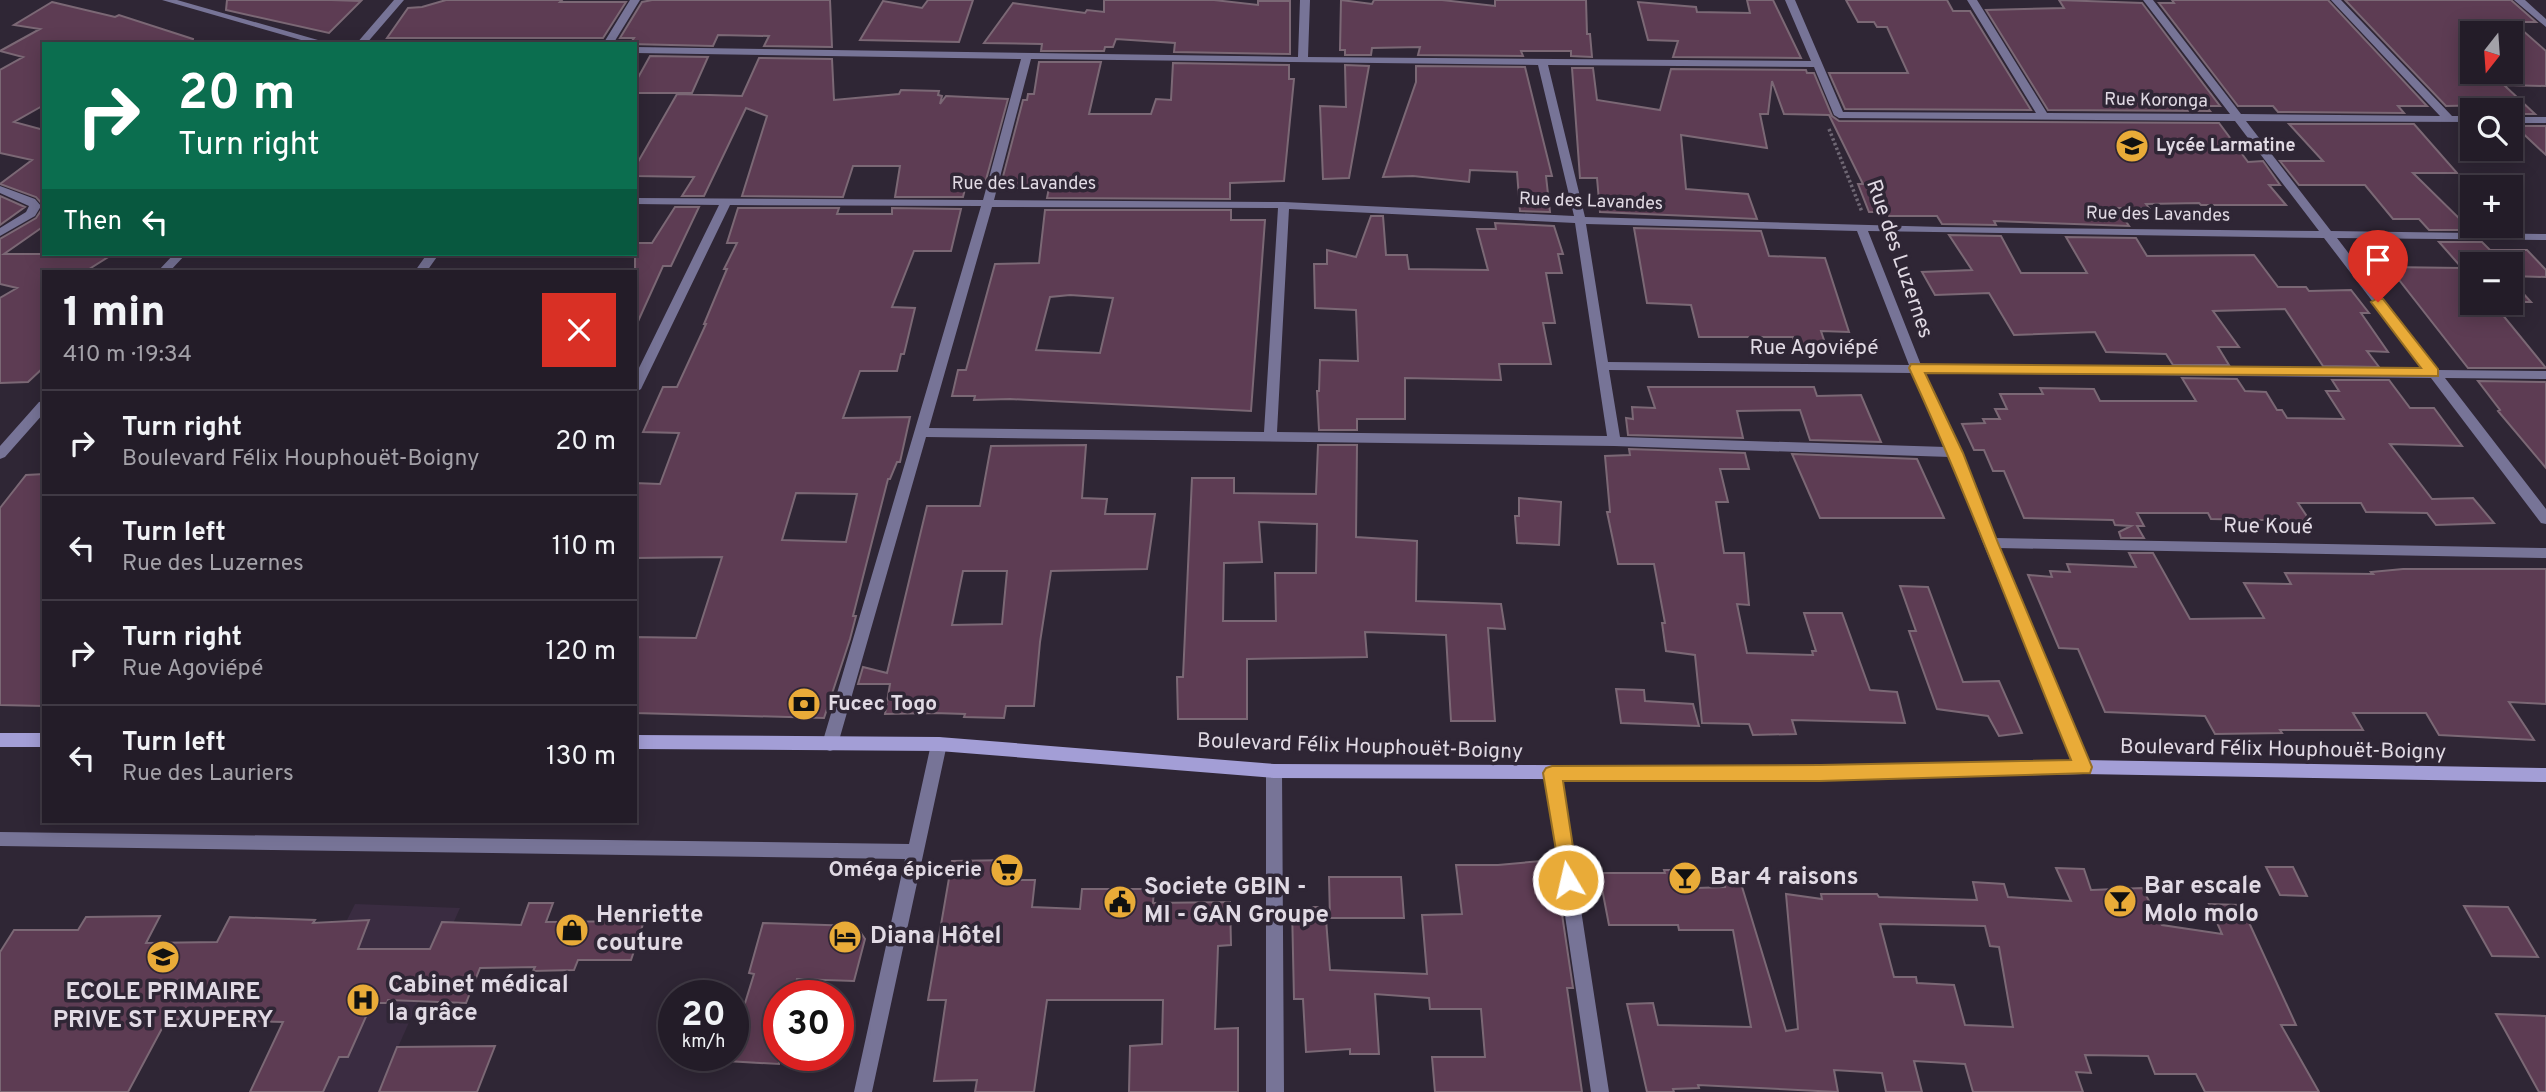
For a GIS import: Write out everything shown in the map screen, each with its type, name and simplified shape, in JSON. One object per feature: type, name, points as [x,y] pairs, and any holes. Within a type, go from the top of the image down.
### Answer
[{"type":"street","points":[[167,0],[320,42]]},
{"type":"street","points":[[363,42],[399,0]]},
{"type":"street","points":[[609,42],[635,0]]},
{"type":"street","points":[[1303,60],[1305,0]]},
{"type":"street","points":[[1790,0],[1839,115]]},
{"type":"street","points":[[1972,0],[2044,117]]},
{"type":"street","points":[[2148,0],[2546,519]]},
{"type":"street","points":[[2336,0],[2449,119]]},
{"type":"street","points":[[2519,0],[2546,24]]},
{"type":"street","points":[[637,50],[1543,63],[1817,64]]},
{"type":"street","points":[[830,744],[988,201],[1027,55]]},
{"type":"street","points":[[1543,63],[1580,220],[1614,441]]},
{"type":"street","name":"Rue Koronga","points":[[1839,115],[2241,120],[2460,119]]},
{"type":"street","points":[[2523,120],[2546,120]]},
{"type":"street","points":[[0,189],[32,201],[35,206],[32,214],[0,233]]},
{"type":"street","name":"Rue des Lavandes","points":[[637,201],[988,201],[1284,205],[1580,220],[2546,237]]},
{"type":"street","points":[[637,385],[726,201]]},
{"type":"street","points":[[1270,437],[1284,205]]},
{"type":"street","name":"Rue des Luzernes","points":[[1861,227],[1916,368],[1955,453],[2083,767]]},
{"type":"street","points":[[165,270],[178,256]]},
{"type":"street","name":"Rue Agoviépé","points":[[1601,366],[2546,374]]},
{"type":"street","points":[[0,454],[42,407]]},
{"type":"street","points":[[921,432],[1614,441],[1955,453]]},
{"type":"street","name":"Rue Koué","points":[[1990,543],[2546,553]]},
{"type":"street","points":[[0,740],[42,740]]},
{"type":"street","name":"Boulevard Félix Houphouët-Boigny","points":[[637,742],[939,744],[1274,771],[1820,773],[2083,767],[2546,775]]},
{"type":"street","points":[[863,1092],[939,744]]},
{"type":"street","points":[[1274,771],[1275,1092]]},
{"type":"street","points":[[1552,773],[1601,1092]]},
{"type":"street","points":[[0,839],[916,852]]},
{"type":"path","name":"Rue des Luzernes","points":[[1839,115],[1828,127],[1862,209],[1861,227]]},
{"type":"shaded area","name":"Cabinet médical la grâce","points":[[355,904],[460,908],[378,1092],[261,1092]]},
{"type":"building","points":[[227,0],[361,1],[329,33],[226,10]]},
{"type":"building","points":[[446,0],[626,2],[603,38],[387,38],[408,8]]},
{"type":"building","points":[[830,0],[832,47],[764,46],[769,36],[718,35],[713,46],[637,44],[631,42],[634,38],[620,38],[642,2]]},
{"type":"building","points":[[928,0],[973,0],[959,42],[860,40],[883,1],[922,8]]},
{"type":"building","points":[[1104,0],[1214,0],[1258,5],[1258,1],[1290,1],[1290,54],[1174,52],[1175,43],[1116,39],[1113,47],[1105,47],[1104,51],[1041,51],[1042,44],[984,43],[1013,3],[1085,13],[1087,10],[1104,12]]},
{"type":"building","points":[[1341,0],[1372,4],[1374,0],[1442,0],[1495,6],[1495,0],[1586,0],[1587,34],[1590,34],[1592,57],[1571,56],[1571,51],[1521,51],[1523,56],[1418,55],[1420,47],[1372,48],[1371,55],[1345,55],[1345,50],[1340,50]]},
{"type":"building","points":[[1747,0],[1773,0],[1801,58],[1673,57],[1678,41],[1648,40],[1638,2],[1696,7],[1697,12],[1750,13]]},
{"type":"building","points":[[1846,0],[1947,0],[1953,11],[1970,11],[2031,110],[1845,109],[1829,73],[1908,73],[1887,27],[1877,27],[1874,22],[1858,22]]},
{"type":"building","points":[[2059,0],[2142,3],[2220,106],[2206,106],[2210,111],[2048,110],[1986,10],[2064,8]]},
{"type":"building","points":[[2172,0],[2328,0],[2427,106],[2398,106],[2404,113],[2278,112],[2273,106],[2238,106],[2159,3],[2174,3]]},
{"type":"building","points":[[2345,0],[2511,0],[2536,22],[2460,21],[2460,84],[2524,84],[2524,32],[2546,51],[2546,86],[2504,85],[2518,98],[2460,98],[2460,106],[2446,106]]},
{"type":"building","points":[[52,2],[115,17],[119,15],[193,39],[192,42],[42,42],[42,106],[14,122],[42,129],[42,204],[36,197],[0,184],[32,160],[0,153],[0,70],[23,57],[0,51],[40,29],[14,25]]},
{"type":"building","points":[[650,56],[708,57],[692,93],[637,93],[637,79]]},
{"type":"building","points":[[759,58],[832,59],[834,100],[899,94],[901,90],[939,91],[938,95],[942,96],[940,104],[946,96],[1008,99],[984,187],[965,189],[963,197],[895,197],[900,166],[853,166],[843,197],[742,196],[767,116],[746,108],[704,196],[682,196],[694,177],[637,176],[637,164],[677,94],[742,96]]},
{"type":"building","points":[[1039,62],[1101,62],[1089,114],[1151,114],[1156,99],[1171,100],[1173,63],[1289,65],[1289,79],[1294,79],[1284,181],[1230,183],[1230,199],[1047,198],[1049,188],[1000,188],[1023,100],[1027,100],[1028,94],[1034,94]]},
{"type":"building","points":[[1345,65],[1369,66],[1349,178],[1323,179],[1320,106],[1346,107]]},
{"type":"building","points":[[1416,66],[1525,67],[1552,176],[1546,176],[1550,212],[1520,211],[1517,172],[1470,170],[1469,182],[1413,176],[1383,177],[1416,82]]},
{"type":"building","points":[[1572,68],[1593,68],[1597,100],[1660,110],[1671,69],[1806,70],[1807,73],[1814,73],[1832,116],[1839,121],[2219,123],[2248,162],[2263,161],[2280,185],[2269,185],[2286,205],[2199,203],[2146,204],[2149,208],[2117,208],[2129,226],[1994,221],[1996,225],[1942,224],[1937,216],[1889,216],[1887,212],[1869,212],[1858,184],[1863,184],[1829,115],[1784,114],[1772,81],[1768,114],[1760,114],[1767,148],[1681,135],[1686,189],[1748,194],[1757,219],[1600,212],[1597,178],[1580,178]]},
{"type":"building","points":[[2523,103],[2535,114],[2523,114]]},
{"type":"building","points":[[2289,124],[2414,124],[2457,173],[2413,173],[2460,219],[2460,230],[2429,230],[2419,219],[2393,219],[2365,185],[2299,185],[2280,161],[2323,161]]},
{"type":"building","points":[[2523,126],[2546,126],[2546,155],[2523,133]]},
{"type":"building","points":[[0,196],[25,207],[0,225]]},
{"type":"building","points":[[675,207],[699,207],[671,266],[663,266],[637,324],[637,243],[652,243]]},
{"type":"building","points":[[738,208],[839,208],[837,214],[892,214],[892,208],[961,209],[951,251],[914,251],[892,307],[915,308],[897,371],[860,371],[843,418],[910,417],[900,462],[897,462],[888,479],[853,616],[856,616],[850,639],[824,718],[637,713],[637,637],[696,638],[722,557],[637,558],[637,483],[660,484],[679,433],[643,432],[663,387],[677,387],[706,324],[727,269],[724,269],[737,243],[727,243]],"holes":[[[796,493],[857,494],[846,542],[782,540]]]},
{"type":"building","points":[[42,209],[42,227],[4,254],[110,256],[88,270],[42,270],[42,369],[28,382],[0,383],[0,298],[17,288],[0,284],[0,239],[36,218]]},
{"type":"building","points":[[1045,210],[1231,210],[1231,220],[1265,220],[1251,411],[1010,399],[974,400],[975,396],[952,396],[958,370],[966,370],[995,264],[1039,263]],"holes":[[[1070,295],[1113,298],[1100,353],[1036,350],[1050,297]]]},
{"type":"building","points":[[1371,216],[1383,216],[1386,255],[1407,255],[1409,269],[1488,270],[1477,229],[1496,229],[1495,223],[1554,226],[1563,254],[1558,254],[1562,273],[1546,273],[1555,323],[1543,323],[1551,364],[1499,364],[1501,380],[1405,378],[1405,419],[1357,419],[1357,430],[1319,430],[1317,391],[1320,360],[1358,361],[1356,310],[1315,308],[1314,264],[1327,264],[1327,250],[1356,257]]},
{"type":"building","points":[[1634,228],[1761,231],[1769,256],[1825,258],[1849,332],[1821,331],[1827,349],[1796,348],[1793,337],[1699,337],[1691,305],[1647,303]]},
{"type":"building","points":[[1949,235],[2001,236],[2021,273],[2087,273],[2066,237],[2136,238],[2147,256],[2254,255],[2278,287],[2306,287],[2309,291],[2351,290],[2369,313],[2361,313],[2388,352],[2367,351],[2379,367],[2323,366],[2285,309],[2213,311],[2239,347],[2218,347],[2229,365],[2173,365],[2166,354],[2106,352],[2095,332],[2014,335],[1989,293],[1935,295],[1922,272],[1972,270]]},
{"type":"building","points":[[2439,242],[2482,242],[2490,250],[2527,250],[2546,270],[2546,277],[2523,276],[2523,252],[2460,252],[2460,266]]},
{"type":"building","points":[[2389,267],[2460,268],[2460,315],[2503,315],[2546,368],[2468,368]]},
{"type":"building","points":[[2523,293],[2531,302],[2523,302]]},
{"type":"building","points":[[2182,378],[2237,379],[2245,391],[2266,392],[2277,410],[2282,410],[2287,418],[2344,419],[2326,391],[2339,391],[2332,380],[2389,380],[2410,408],[2434,408],[2462,446],[2390,444],[2432,499],[2473,498],[2494,523],[2436,525],[2427,513],[2366,512],[2361,503],[2298,503],[2310,521],[2211,519],[2208,513],[2137,513],[2144,526],[2137,526],[2144,538],[2121,538],[2119,532],[2131,526],[2115,525],[2113,520],[2024,518],[2004,471],[1993,471],[1984,450],[1974,450],[1962,424],[1985,423],[1983,419],[2000,419],[1995,409],[2007,409],[2000,394],[2043,394],[2040,388],[2094,389],[2100,401],[2196,401]]},
{"type":"building","points":[[2478,381],[2546,382],[2546,468],[2498,411],[2500,410]]},
{"type":"building","points":[[1648,387],[1814,387],[1817,396],[1861,395],[1881,442],[1810,440],[1800,410],[1737,411],[1743,438],[1628,435],[1626,418],[1633,419],[1632,407],[1655,408]]},
{"type":"building","points":[[1086,445],[1082,498],[1107,499],[1105,514],[1155,514],[1147,569],[1051,571],[1034,706],[1006,706],[1004,718],[964,717],[965,714],[885,714],[890,684],[858,684],[863,667],[887,673],[927,506],[980,506],[991,446]],"holes":[[[963,571],[1007,571],[1002,624],[952,625]]]},
{"type":"building","points":[[1318,445],[1357,445],[1356,537],[1417,541],[1416,601],[1501,604],[1505,629],[1488,628],[1495,721],[1451,721],[1446,635],[1365,632],[1367,657],[1247,659],[1247,719],[1178,719],[1177,677],[1183,677],[1192,478],[1234,478],[1234,493],[1316,494]],"holes":[[[1259,522],[1317,524],[1316,573],[1275,573],[1276,621],[1223,621],[1224,563],[1262,562]]]},
{"type":"building","points":[[1629,449],[1745,453],[1749,469],[1720,469],[1728,502],[1716,502],[1724,553],[1744,553],[1749,605],[1737,604],[1747,653],[1813,655],[1812,651],[1816,651],[1804,613],[1842,613],[1870,690],[1897,692],[1905,723],[1792,720],[1796,734],[1753,735],[1749,724],[1702,723],[1695,655],[1666,651],[1662,623],[1665,623],[1654,564],[1618,564],[1607,512],[1610,512],[1605,456],[1630,455]]},
{"type":"building","points":[[1792,454],[1917,459],[1944,518],[1820,518]]},
{"type":"building","points":[[42,474],[42,706],[0,705],[0,508],[26,475]]},
{"type":"building","points":[[1519,498],[1561,502],[1559,545],[1517,543],[1515,516],[1519,516]]},
{"type":"building","points":[[2129,553],[2153,553],[2190,619],[2264,618],[2244,583],[2291,584],[2285,573],[2373,574],[2371,572],[2403,569],[2546,569],[2546,704],[2509,702],[2534,740],[2439,735],[2426,713],[2353,713],[2363,730],[2280,730],[2282,733],[2215,734],[2205,716],[2105,712],[2078,649],[2059,648],[2028,575],[2052,577],[2050,571],[2070,572],[2067,564],[2136,567]]},
{"type":"building","points":[[1900,586],[1928,587],[1963,682],[1999,681],[2022,733],[1999,736],[1988,716],[1937,709],[1909,631],[1916,631]]},
{"type":"building","points":[[1616,689],[1644,690],[1645,701],[1693,704],[1699,726],[1621,723]]},
{"type":"building","points":[[1009,860],[1007,880],[1035,880],[1032,907],[1080,909],[1082,889],[1154,889],[1153,903],[1230,902],[1231,945],[1218,946],[1215,1029],[1238,1028],[1238,1092],[1129,1092],[1130,1046],[1162,1044],[1163,1000],[1047,1000],[1034,1092],[975,1092],[977,1080],[934,1081],[946,1000],[928,1000],[952,861]]},
{"type":"building","points":[[1541,861],[1550,894],[1559,894],[1573,988],[1567,988],[1582,1092],[1435,1092],[1432,1057],[1485,1057],[1481,1009],[1430,1009],[1429,998],[1375,994],[1379,1054],[1350,1054],[1350,1049],[1306,1052],[1303,999],[1294,999],[1292,907],[1325,907],[1330,970],[1427,974],[1422,915],[1462,914],[1456,865]]},
{"type":"building","points":[[2266,867],[2293,867],[2307,896],[2280,895]]},
{"type":"building","points":[[2056,868],[2084,869],[2091,890],[2142,888],[2162,925],[2222,934],[2209,904],[2241,905],[2296,1025],[2281,1025],[2319,1092],[2205,1092],[2196,1074],[2155,1074],[2148,1056],[2085,1055],[2091,1073],[2076,1072],[2083,1092],[1973,1092],[1965,1064],[1914,1061],[1922,1092],[1886,1092],[1882,1073],[1834,1070],[1838,1092],[1698,1085],[1699,1088],[1673,1089],[1674,1092],[1647,1092],[1627,1004],[1653,1003],[1658,1025],[1751,1027],[1733,930],[1679,930],[1678,925],[1609,925],[1599,873],[1665,873],[1664,870],[1692,870],[1697,888],[1725,887],[1724,881],[1739,877],[1786,1031],[1798,1029],[1786,894],[1822,899],[1821,894],[1877,894],[1879,897],[1977,900],[1973,882],[2004,884],[2008,897],[2071,901]],"holes":[[[1880,924],[1985,926],[1990,946],[1999,947],[2013,1027],[1965,1025],[1954,985],[1917,983],[1916,977],[1894,977]]]},
{"type":"building","points":[[1329,877],[1401,877],[1404,918],[1330,918]]},
{"type":"building","points":[[529,903],[553,903],[546,922],[644,921],[631,960],[578,960],[574,970],[533,971],[535,967],[480,968],[466,1003],[388,1000],[387,1003],[372,1003],[348,1057],[339,1057],[323,1092],[250,1092],[283,1022],[167,1019],[128,1092],[0,1092],[0,952],[14,930],[78,930],[86,917],[160,916],[146,943],[217,942],[230,917],[315,920],[313,923],[369,920],[358,949],[430,949],[442,922],[521,925]]},
{"type":"building","points":[[2464,906],[2508,907],[2538,957],[2492,956]]},
{"type":"building","points":[[763,923],[856,926],[865,939],[854,981],[763,980],[763,1063],[749,1062],[749,990],[754,974],[749,973]]},
{"type":"building","points":[[2496,1014],[2546,1016],[2546,1092],[2539,1092]]},
{"type":"building","points":[[495,1046],[477,1092],[379,1092],[397,1047]]},
{"type":"place","name":"Lycée Larmatine","points":[[2132,146]]},
{"type":"place","name":"Fucec Togo","points":[[804,704]]},
{"type":"place","name":"Oméga épicerie","points":[[1007,870]]},
{"type":"place","name":"Bar 4 raisons","points":[[1685,878]]},
{"type":"place","name":"Bar escale Molo molo","points":[[2120,901]]},
{"type":"place","name":"Societe GBIN - MI - GAN Groupe","points":[[1120,902]]},
{"type":"place","name":"Henriette couture","points":[[572,930]]},
{"type":"place","name":"Diana Hôtel","points":[[845,937]]},
{"type":"place","name":"ECOLE PRIMAIRE PRIVE ST EXUPERY","points":[[163,957]]},
{"type":"place","name":"Cabinet médical la grâce","points":[[363,1000]]},
{"type":"route","points":[[1568,880],[1552,773],[1820,773],[2083,767],[1955,453],[1916,368],[2433,373],[2378,302]]}]
